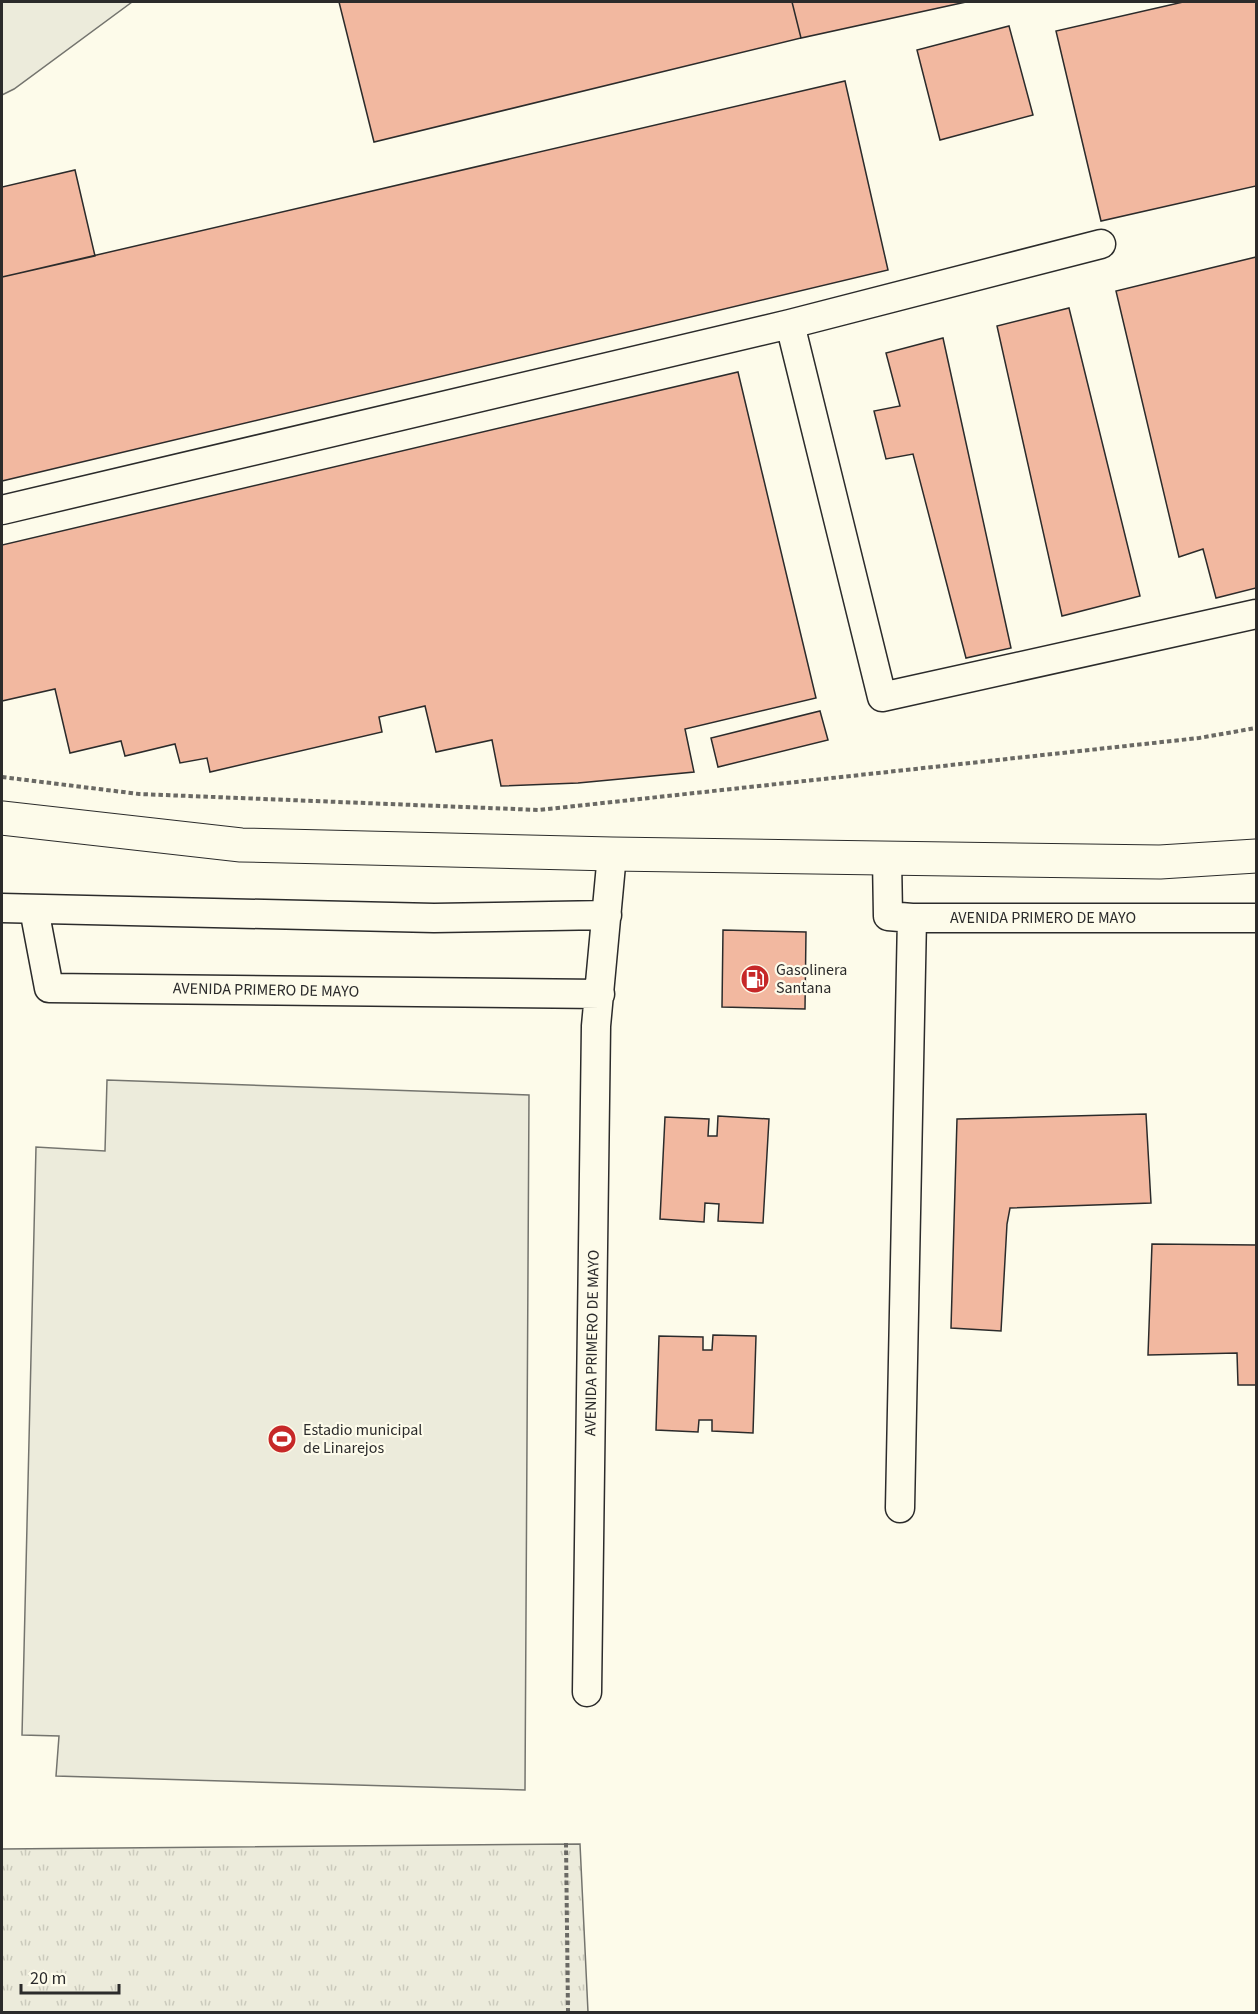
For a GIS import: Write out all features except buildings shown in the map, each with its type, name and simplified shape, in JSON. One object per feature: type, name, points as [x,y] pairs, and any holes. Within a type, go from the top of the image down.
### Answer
[{"type":"main road","points":[[2,818],[242,845],[612,854],[1160,862],[1257,856]]},
{"type":"street","points":[[2,510],[790,324],[1101,244]]},
{"type":"street","points":[[790,324],[882,697],[1257,614]]},
{"type":"street","name":"AVENIDA PRIMERO DE MAYO","points":[[587,1692],[596,1026],[612,854]]},
{"type":"street","name":"AVENIDA PRIMERO DE MAYO","points":[[886,858],[888,916],[912,918],[1257,918]]},
{"type":"street","points":[[2,908],[434,918],[607,915]]},
{"type":"street","name":"AVENIDA PRIMERO DE MAYO","points":[[34,909],[49,988],[600,994]]},
{"type":"street","points":[[900,1508],[912,918]]},
{"type":"path","points":[[2,777],[140,794],[539,810],[1199,738],[1257,728]]},
{"type":"path","points":[[566,1843],[568,2013]]},
{"type":"green space","points":[[2,2],[132,2],[14,89],[2,95]]},
{"type":"green space","name":"Estadio municipal de Linarejos","points":[[107,1080],[529,1095],[525,1790],[56,1776],[59,1736],[22,1735],[36,1147],[105,1151]]},
{"type":"green space","points":[[580,1844],[588,2012],[2,2012],[2,1849]]},
{"type":"place","name":"Gasolinera Santana","points":[[755,979]]},
{"type":"place","name":"Estadio municipal de Linarejos","points":[[282,1439]]}]
